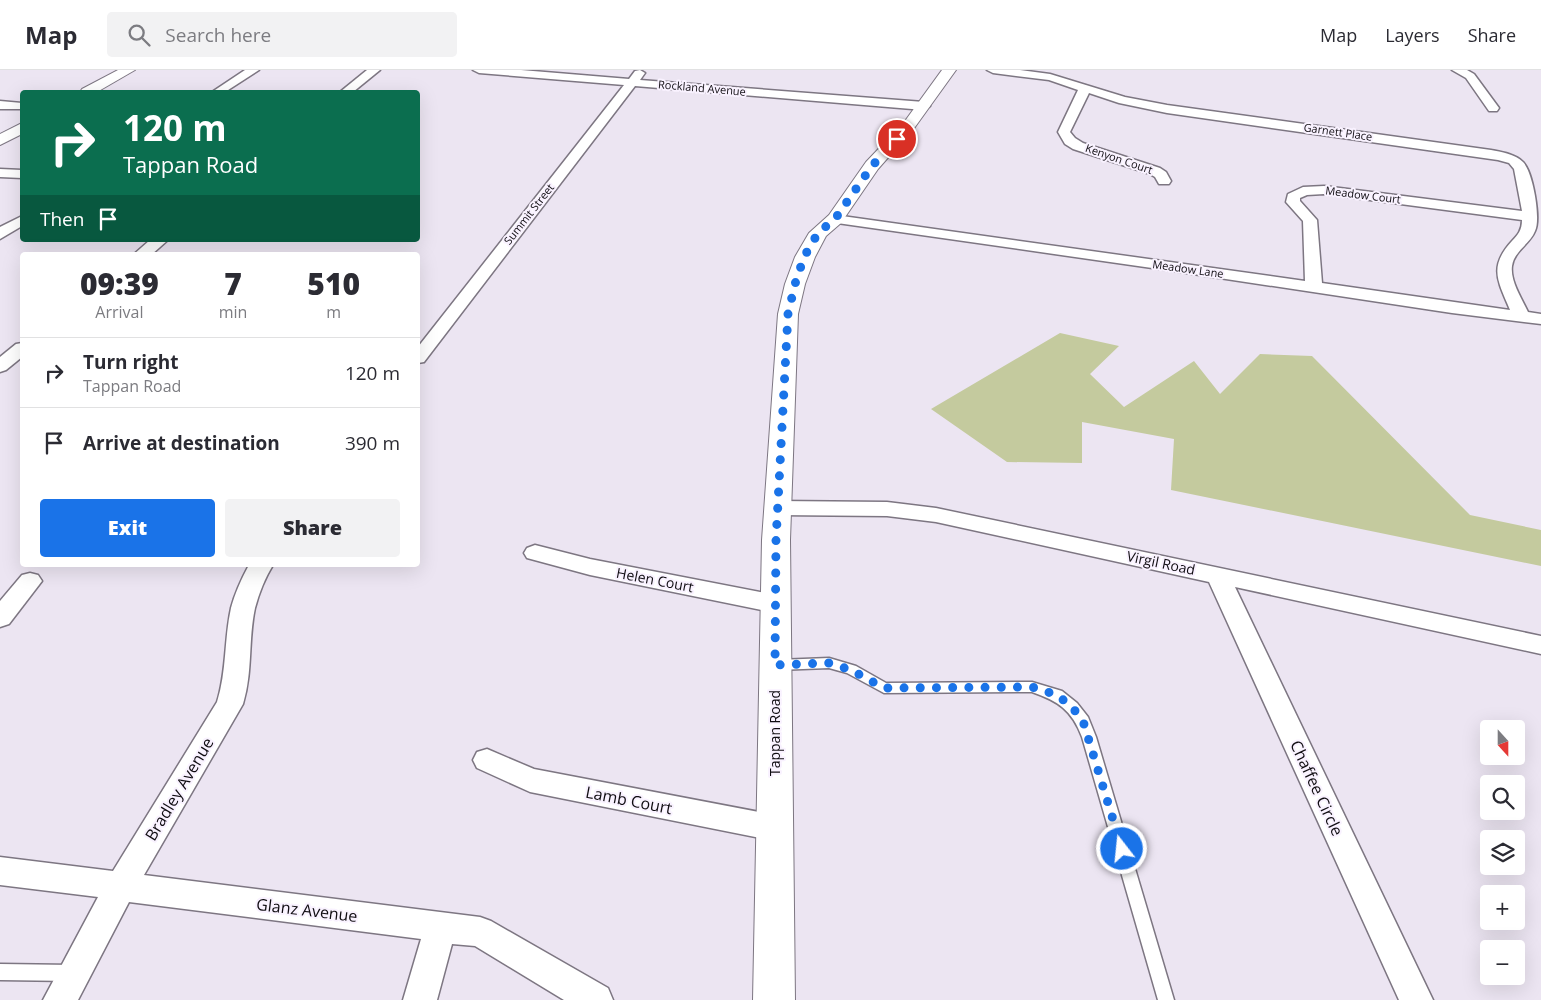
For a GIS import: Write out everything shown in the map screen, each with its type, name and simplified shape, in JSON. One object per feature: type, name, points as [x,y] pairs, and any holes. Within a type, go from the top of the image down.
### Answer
[{"type":"street","points":[[92,90],[128,70]]},
{"type":"street","points":[[221,90],[253,70]]},
{"type":"street","points":[[349,90],[374,70]]},
{"type":"street","name":"Rockland Avenue","points":[[479,70],[924,106]]},
{"type":"street","name":"Summit Street","points":[[420,355],[641,70]]},
{"type":"street","name":"Tappan Road","points":[[774,1000],[777,508],[788,314],[804,257],[818,233],[835,219],[872,166],[924,106],[949,70]]},
{"type":"street","name":"Garnett Place","points":[[993,70],[1050,77],[1123,100],[1167,109],[1502,156],[1512,160],[1521,167],[1531,217]]},
{"type":"street","points":[[1458,70],[1470,76],[1493,108]]},
{"type":"street","name":"Kenyon Court","points":[[1085,88],[1064,132],[1065,137],[1078,146],[1155,171],[1161,175],[1164,181]]},
{"type":"street","points":[[0,105],[20,106]]},
{"type":"street","points":[[0,140],[20,129]]},
{"type":"street","points":[[0,173],[20,174]]},
{"type":"street","name":"Meadow Court","points":[[1314,287],[1310,220],[1293,202],[1293,197],[1304,191],[1324,190],[1531,217]]},
{"type":"street","points":[[1522,317],[1504,271],[1506,259],[1530,228],[1531,217]]},
{"type":"street","name":"Meadow Lane","points":[[835,219],[1541,319]]},
{"type":"street","points":[[0,234],[20,221]]},
{"type":"street","points":[[145,252],[157,242]]},
{"type":"street","points":[[0,366],[20,350]]},
{"type":"street","name":"Virgil Road","points":[[777,508],[887,509],[923,513],[1541,645]]},
{"type":"street","name":"Helen Court","points":[[535,553],[590,567],[776,604]]},
{"type":"street","name":"Bradley Avenue","points":[[60,1000],[121,886],[230,704],[236,684],[243,609],[253,579],[260,567]]},
{"type":"street","name":"Chaffee Circle","points":[[1218,576],[1416,1000]]},
{"type":"street","points":[[0,618],[30,582]]},
{"type":"street","name":"Lamb Court","points":[[487,760],[530,780],[775,828]]},
{"type":"street","name":"Glanz Avenue","points":[[0,870],[480,932],[596,1000]]},
{"type":"street","points":[[420,1000],[441,927]]},
{"type":"lane","points":[[775,665],[829,663],[851,670],[884,688],[1032,687],[1057,695],[1072,707],[1083,721],[1089,737],[1166,1000]]},
{"type":"lane","points":[[0,972],[74,973]]},
{"type":"green space","points":[[1060,333],[1119,346],[1090,374],[1124,407],[1194,361],[1220,394],[1260,354],[1312,356],[1470,515],[1541,530],[1541,566],[1171,490],[1174,439],[1082,422],[1082,463],[1007,462],[931,409]]},
{"type":"route","points":[[897,139],[872,166],[835,219],[818,233],[804,257],[788,314],[776,524],[775,665],[829,663],[851,670],[884,688],[1032,687],[1057,695],[1072,707],[1083,721],[1122,849]]}]
